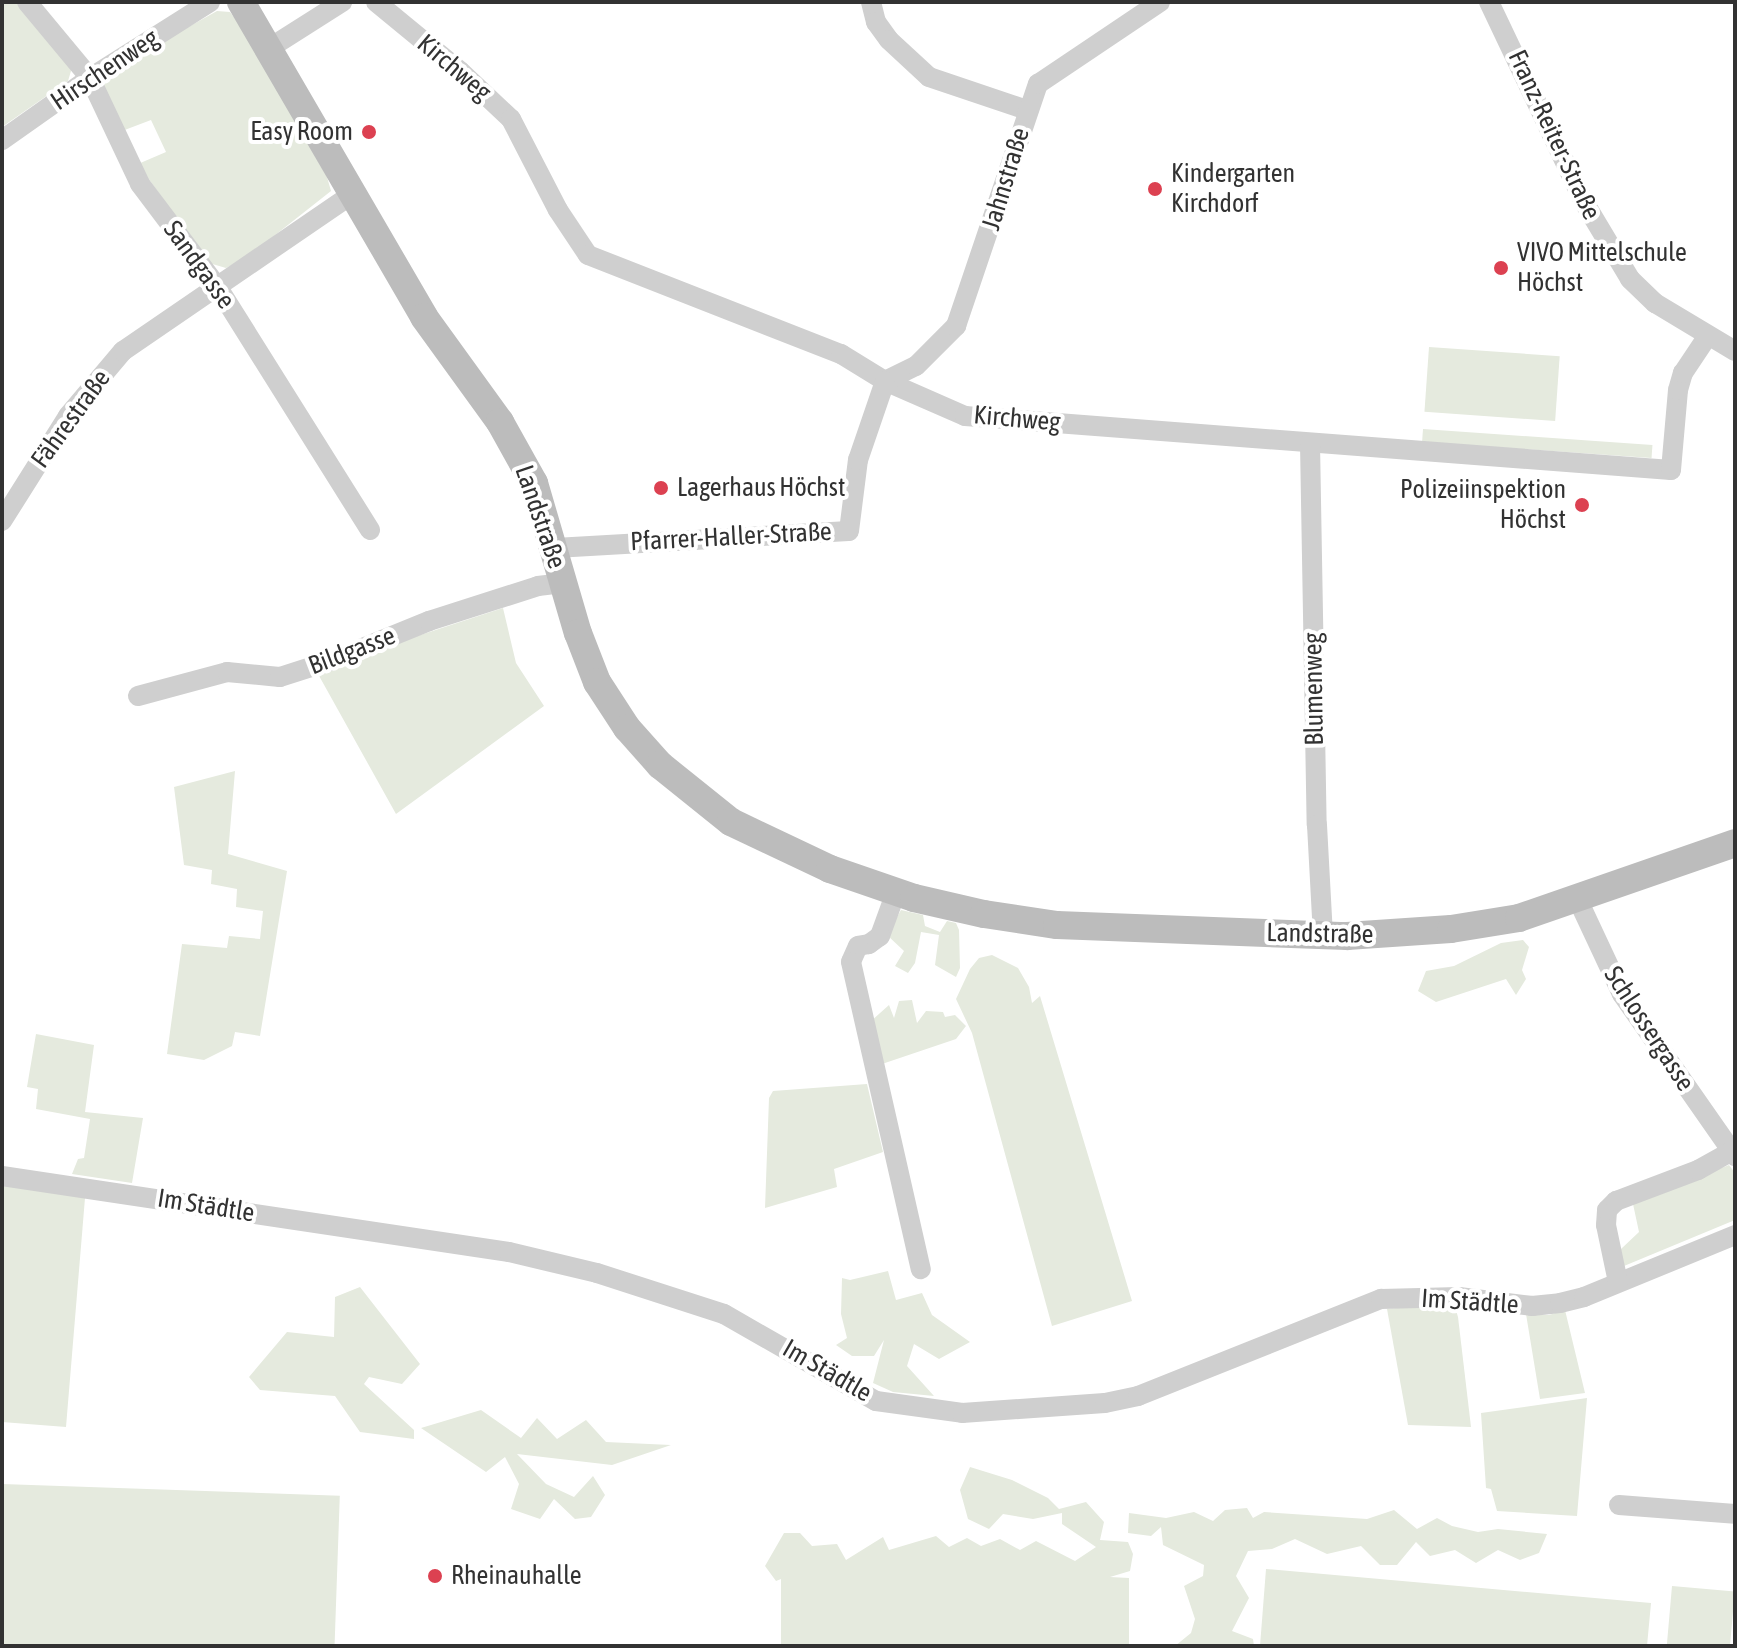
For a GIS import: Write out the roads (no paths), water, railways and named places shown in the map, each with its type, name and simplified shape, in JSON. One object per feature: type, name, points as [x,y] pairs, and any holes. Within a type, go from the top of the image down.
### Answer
[{"type":"main road","name":"Landstraße","points":[[241,2],[424,317],[506,433],[534,483],[563,583],[597,682],[627,728],[660,765],[731,822],[830,869],[896,892],[984,914],[1057,925],[1323,935],[1400,935],[1519,918],[1735,843]]},
{"type":"street","name":"Sandgasse","points":[[27,2],[90,78],[140,184],[217,286],[370,530]]},
{"type":"street","name":"Hirschenweg","points":[[2,140],[90,78],[210,2]]},
{"type":"street","points":[[268,49],[342,2]]},
{"type":"street","name":"Kirchweg","points":[[376,2],[460,71],[511,119],[558,210],[588,255],[841,354],[885,381],[965,416],[1671,470],[1678,390],[1683,373],[1707,337]]},
{"type":"street","points":[[871,2],[876,22],[889,40],[929,77],[1027,110]]},
{"type":"street","name":"Jahnstraße","points":[[885,381],[916,366],[956,326],[1038,84],[1160,2]]},
{"type":"street","name":"Franz-Reiter-Straße","points":[[1489,2],[1575,184],[1619,263],[1641,292],[1707,337],[1735,351]]},
{"type":"street","name":"Fährestraße","points":[[2,521],[50,442],[86,391],[123,351],[352,194]]},
{"type":"street","name":"Pfarrer-Haller-Straße","points":[[555,548],[849,531],[858,460],[885,381]]},
{"type":"street","name":"Blumenweg","points":[[1310,443],[1316,809],[1323,935]]},
{"type":"street","name":"Bildgasse","points":[[138,696],[227,672],[280,677],[333,660],[429,621],[538,586],[563,583]]},
{"type":"street","points":[[896,892],[880,936],[869,944],[858,946],[851,962],[921,1269]]},
{"type":"street","name":"Schlossergasse","points":[[1578,900],[1622,994],[1733,1154],[1616,1201],[1607,1210],[1606,1225],[1618,1282]]},
{"type":"street","name":"Im Städtle","points":[[2,1176],[509,1252],[597,1273],[724,1314],[876,1401],[962,1413],[1105,1403],[1138,1396],[1381,1299],[1459,1297],[1532,1306],[1584,1297],[1735,1235]]},
{"type":"street","points":[[1619,1505],[1735,1514]]},
{"type":"place","name":"Easy Room","points":[[369,132]]},
{"type":"place","name":"Kindergarten Kirchdorf","points":[[1155,189]]},
{"type":"place","name":"VIVO Mittelschule Höchst","points":[[1501,268]]},
{"type":"place","name":"Lagerhaus Höchst","points":[[661,488]]},
{"type":"place","name":"Polizeiinspektion Höchst","points":[[1582,505]]},
{"type":"place","name":"Rheinauhalle","points":[[435,1576]]}]
